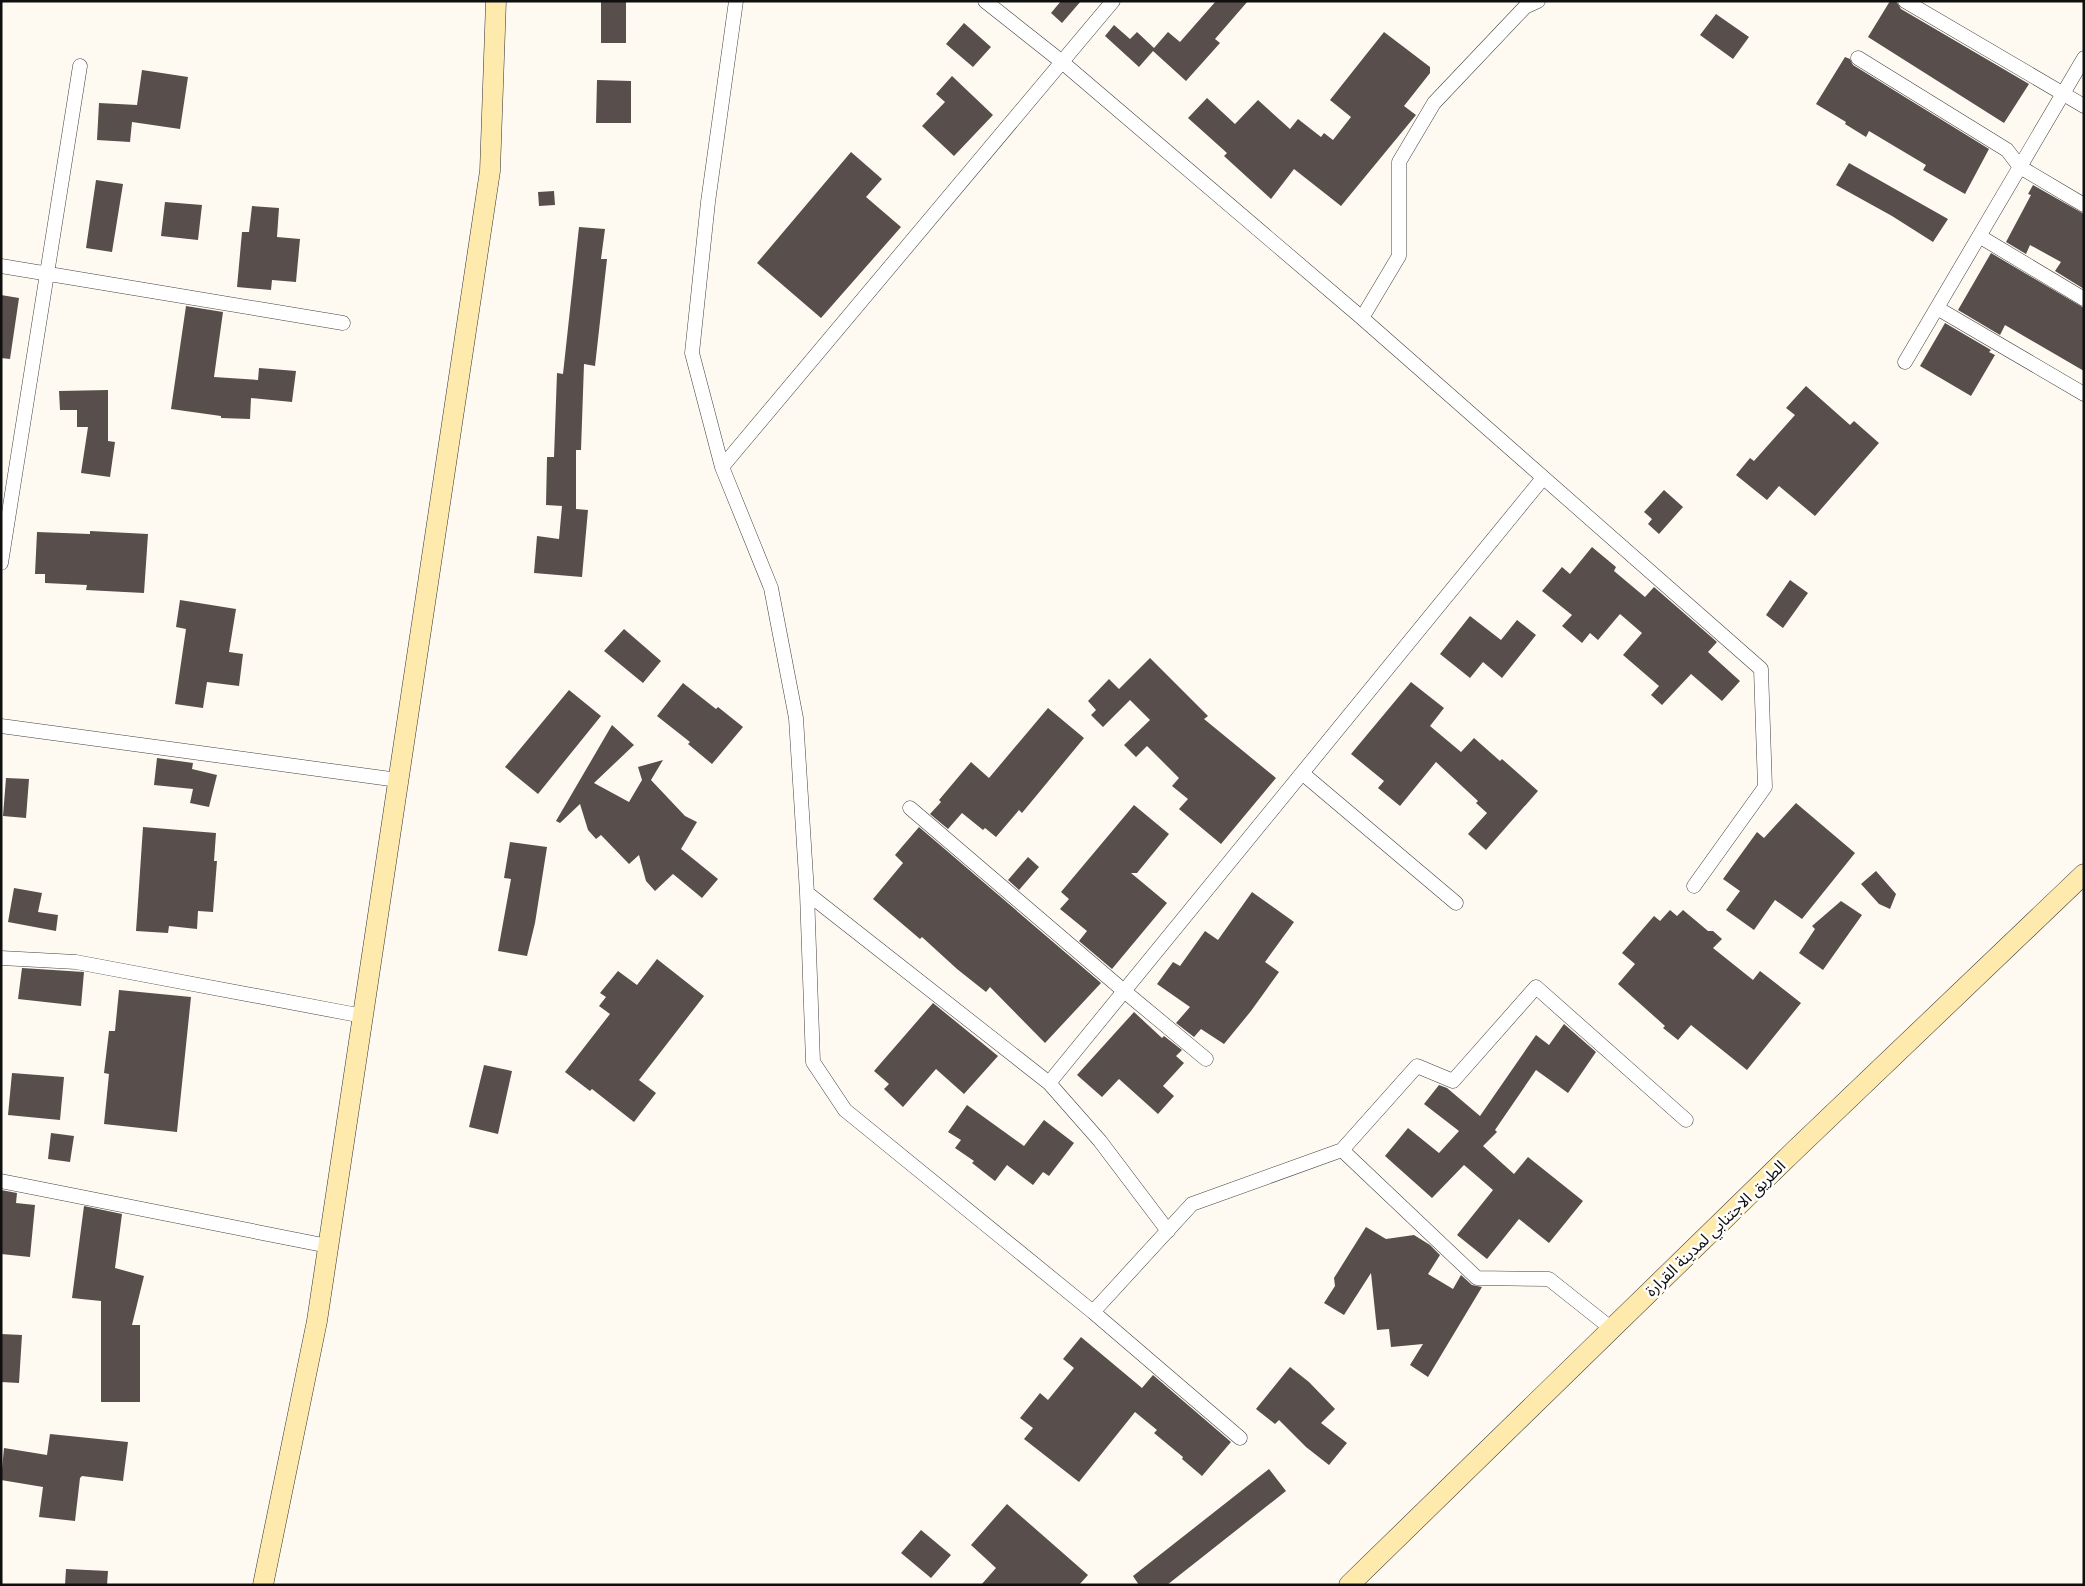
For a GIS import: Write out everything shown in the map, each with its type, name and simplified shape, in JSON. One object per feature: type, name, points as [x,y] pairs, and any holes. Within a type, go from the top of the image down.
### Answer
[{"type":"main road","points":[[263,1585],[316,1321],[490,172],[496,1]]},
{"type":"main road","name":"الطريق الاجتنابي لمدينة القرارة","points":[[1349,1585],[1793,1152],[2084,874]]},
{"type":"street","points":[[736,1],[708,202],[692,353],[722,467],[770,588],[796,718],[807,893],[812,1062],[845,1110],[1093,1312],[1240,1438]]},
{"type":"street","points":[[985,1],[1062,62],[1362,318],[1761,669],[1765,787],[1694,886]]},
{"type":"street","points":[[722,467],[1113,1]]},
{"type":"street","points":[[1362,318],[1399,256],[1399,162],[1434,103],[1525,7],[1538,1]]},
{"type":"street","points":[[1905,1],[2084,106]]},
{"type":"street","points":[[1858,58],[2007,150],[2020,167],[2084,205]]},
{"type":"street","points":[[1905,362],[2084,58]]},
{"type":"street","points":[[1,563],[80,66]]},
{"type":"street","points":[[1979,236],[2084,299]]},
{"type":"street","points":[[1,266],[343,323]]},
{"type":"street","points":[[1937,308],[2084,394]]},
{"type":"street","points":[[1049,1083],[1543,478]]},
{"type":"street","points":[[1,726],[398,780]]},
{"type":"street","points":[[1302,773],[1456,903]]},
{"type":"street","points":[[910,808],[1206,1059]]},
{"type":"street","points":[[807,893],[1049,1083],[1100,1141],[1168,1231]]},
{"type":"street","points":[[1,958],[76,962],[363,1016]]},
{"type":"street","points":[[1093,1312],[1192,1204],[1342,1150],[1417,1066],[1454,1081],[1536,987],[1686,1120]]},
{"type":"street","points":[[1342,1150],[1477,1278],[1549,1279],[1612,1329]]},
{"type":"street","points":[[1,1181],[328,1246]]},
{"type":"building","points":[[601,1],[626,1],[626,43],[601,43]]},
{"type":"building","points":[[1061,1],[1081,1],[1062,23],[1051,13]]},
{"type":"building","points":[[1216,1],[1248,1],[1215,39],[1220,43],[1186,81],[1153,51],[1139,67],[1105,36],[1114,25],[1130,39],[1137,32],[1154,48],[1168,32],[1180,42]]},
{"type":"building","points":[[1890,1],[1896,1],[1901,9],[2029,84],[2004,123],[1868,37]]},
{"type":"building","points":[[1716,14],[1749,37],[1733,59],[1700,35]]},
{"type":"building","points":[[964,23],[991,47],[973,67],[946,44]]},
{"type":"building","points":[[1384,32],[1430,67],[1430,73],[1404,106],[1416,115],[1341,206],[1294,169],[1271,199],[1224,156],[1227,153],[1188,118],[1207,98],[1235,124],[1258,100],[1290,129],[1298,119],[1321,137],[1324,133],[1333,140],[1351,117],[1330,100]]},
{"type":"building","points":[[1845,57],[1850,59],[1853,65],[1989,149],[1965,194],[1923,170],[1926,165],[1869,131],[1866,137],[1845,124],[1846,122],[1816,104]]},
{"type":"building","points":[[142,70],[188,77],[180,129],[132,122],[130,142],[97,140],[99,103],[137,105]]},
{"type":"building","points":[[952,76],[993,115],[954,156],[922,126],[945,102],[936,94]]},
{"type":"building","points":[[597,80],[631,81],[631,123],[596,123]]},
{"type":"building","points":[[851,152],[882,179],[866,197],[901,227],[821,318],[757,263]]},
{"type":"building","points":[[1849,163],[1948,219],[1933,242],[1892,216],[1836,185]]},
{"type":"building","points":[[96,180],[123,184],[112,252],[86,248]]},
{"type":"building","points":[[2033,185],[2084,214],[2084,289],[2055,271],[2061,262],[2030,245],[2026,254],[2006,242],[2031,195],[2028,194]]},
{"type":"building","points":[[554,191],[555,205],[539,206],[538,192]]},
{"type":"building","points":[[165,202],[202,205],[198,240],[161,236]]},
{"type":"building","points":[[252,206],[279,208],[277,237],[300,239],[296,282],[272,280],[271,290],[237,287],[242,232],[249,232]]},
{"type":"building","points":[[579,227],[605,229],[601,259],[607,259],[595,366],[584,364],[581,450],[576,450],[576,509],[588,510],[582,577],[534,573],[537,536],[559,539],[562,506],[546,505],[547,457],[554,457],[557,373],[563,374]]},
{"type":"building","points":[[1991,253],[2084,308],[2084,371],[2005,325],[2000,335],[1958,310]]},
{"type":"building","points":[[1,295],[19,298],[10,359],[1,358]]},
{"type":"building","points":[[186,306],[223,312],[214,377],[258,380],[259,368],[296,371],[292,402],[251,398],[250,419],[221,418],[221,416],[171,409]]},
{"type":"building","points":[[1945,323],[1991,350],[1989,352],[1995,355],[1971,396],[1920,366]]},
{"type":"building","points":[[1806,386],[1850,425],[1854,421],[1879,443],[1815,516],[1779,486],[1767,500],[1736,475],[1750,458],[1754,461],[1795,415],[1786,408]]},
{"type":"building","points":[[108,390],[108,441],[115,442],[110,477],[81,473],[88,427],[77,427],[77,410],[60,410],[59,391]]},
{"type":"building","points":[[1664,490],[1683,507],[1659,534],[1648,524],[1652,519],[1644,512]]},
{"type":"building","points":[[90,531],[148,534],[144,593],[86,590],[87,585],[45,583],[45,574],[35,574],[37,532],[90,534]]},
{"type":"building","points":[[1592,547],[1616,567],[1614,571],[1645,597],[1654,587],[1717,642],[1708,652],[1740,681],[1722,701],[1691,674],[1662,705],[1651,695],[1659,686],[1623,655],[1642,633],[1620,614],[1598,640],[1590,633],[1582,643],[1562,626],[1572,615],[1542,591],[1562,567],[1570,574]]},
{"type":"building","points":[[1790,580],[1808,593],[1783,628],[1766,615]]},
{"type":"building","points":[[180,600],[236,609],[229,652],[243,654],[239,686],[207,682],[203,708],[175,704],[186,629],[176,627]]},
{"type":"building","points":[[1470,616],[1501,640],[1517,620],[1536,635],[1502,678],[1483,662],[1470,678],[1440,654]]},
{"type":"building","points":[[624,629],[661,661],[643,683],[604,651]]},
{"type":"building","points":[[1150,658],[1208,716],[1204,719],[1276,778],[1221,844],[1179,809],[1188,799],[1172,786],[1179,778],[1147,746],[1136,757],[1124,745],[1150,720],[1130,700],[1103,727],[1091,715],[1096,710],[1088,701],[1109,679],[1119,689]]},
{"type":"building","points":[[1411,682],[1444,708],[1430,726],[1461,752],[1474,738],[1500,761],[1502,759],[1538,791],[1486,850],[1468,834],[1487,813],[1476,803],[1478,801],[1436,762],[1400,806],[1378,788],[1384,781],[1351,754]]},
{"type":"building","points":[[683,683],[743,727],[712,764],[688,744],[690,742],[657,716]]},
{"type":"building","points":[[569,690],[601,716],[538,794],[505,767]]},
{"type":"building","points":[[1048,708],[1084,738],[1022,813],[1019,810],[996,837],[985,828],[983,830],[962,813],[948,829],[930,814],[941,802],[939,800],[971,762],[989,778]]},
{"type":"building","points":[[612,725],[634,745],[594,783],[629,802],[642,780],[638,767],[663,760],[651,780],[685,816],[697,822],[681,849],[718,879],[702,898],[673,874],[655,891],[646,881],[639,855],[629,864],[601,835],[596,839],[588,830],[580,804],[560,823],[556,821]]},
{"type":"building","points":[[157,758],[193,763],[192,769],[217,775],[209,807],[190,803],[193,789],[154,785]]},
{"type":"building","points":[[6,778],[29,779],[26,818],[3,816]]},
{"type":"building","points":[[1796,803],[1855,853],[1802,919],[1775,900],[1754,930],[1726,910],[1740,891],[1723,879],[1757,832],[1764,838]]},
{"type":"building","points":[[1134,805],[1169,834],[1137,873],[1131,873],[1167,903],[1112,969],[1079,941],[1087,931],[1060,909],[1069,899],[1061,892]]},
{"type":"building","points":[[143,827],[216,833],[214,861],[217,861],[213,912],[198,911],[197,929],[169,926],[168,933],[136,931]]},
{"type":"building","points":[[919,827],[1101,983],[1045,1043],[990,987],[986,992],[922,937],[920,939],[873,899],[903,863],[895,855]]},
{"type":"building","points":[[510,842],[547,847],[535,923],[527,956],[498,951],[511,879],[504,878]]},
{"type":"building","points":[[1028,857],[1039,867],[1019,890],[1008,880]]},
{"type":"building","points":[[1876,871],[1896,894],[1890,909],[1879,904],[1861,884]]},
{"type":"building","points":[[14,888],[42,893],[38,912],[58,915],[56,931],[8,922]]},
{"type":"building","points":[[1252,892],[1294,922],[1265,962],[1279,972],[1224,1044],[1201,1029],[1194,1037],[1176,1023],[1190,1007],[1157,984],[1173,962],[1180,966],[1205,931],[1218,940]]},
{"type":"building","points":[[1841,901],[1862,915],[1823,970],[1799,953],[1815,929],[1812,926]]},
{"type":"building","points":[[1670,910],[1677,916],[1683,910],[1708,931],[1713,931],[1722,939],[1713,948],[1753,980],[1760,971],[1801,1003],[1747,1070],[1691,1025],[1678,1040],[1618,984],[1635,964],[1622,953],[1654,916],[1660,921]]},
{"type":"building","points":[[657,959],[704,996],[639,1080],[656,1093],[634,1122],[592,1089],[590,1091],[565,1072],[610,1014],[599,1006],[606,997],[600,993],[618,971],[637,985]]},
{"type":"building","points":[[22,968],[84,972],[81,1006],[18,999]]},
{"type":"building","points":[[119,990],[191,997],[177,1132],[104,1124],[109,1074],[104,1073],[109,1031],[115,1031]]},
{"type":"building","points":[[933,1003],[998,1056],[964,1094],[936,1069],[903,1107],[884,1089],[889,1084],[874,1071]]},
{"type":"building","points":[[1134,1012],[1162,1038],[1164,1036],[1182,1050],[1176,1056],[1184,1063],[1163,1086],[1174,1096],[1158,1114],[1119,1079],[1102,1097],[1077,1075]]},
{"type":"building","points":[[1564,1024],[1596,1052],[1568,1093],[1536,1070],[1495,1130],[1497,1132],[1483,1146],[1514,1174],[1528,1157],[1583,1201],[1549,1243],[1519,1219],[1487,1259],[1457,1235],[1493,1190],[1464,1165],[1432,1198],[1385,1156],[1408,1128],[1439,1153],[1459,1131],[1424,1104],[1439,1085],[1447,1088],[1480,1116],[1536,1035],[1549,1045]]},
{"type":"building","points":[[484,1065],[512,1071],[498,1134],[469,1127]]},
{"type":"building","points":[[12,1073],[64,1077],[60,1120],[8,1115]]},
{"type":"building","points":[[967,1105],[1024,1146],[1044,1120],[1074,1143],[1049,1176],[1043,1172],[1033,1185],[1007,1165],[995,1181],[972,1163],[974,1161],[955,1148],[961,1140],[948,1132]]},
{"type":"building","points":[[51,1133],[74,1136],[70,1162],[48,1159]]},
{"type":"building","points":[[1,1190],[17,1193],[16,1203],[35,1205],[30,1257],[1,1254]]},
{"type":"building","points":[[84,1206],[122,1214],[115,1268],[144,1276],[132,1325],[140,1325],[140,1402],[101,1402],[101,1301],[72,1298]]},
{"type":"building","points":[[1366,1227],[1386,1239],[1414,1235],[1430,1245],[1440,1255],[1428,1274],[1453,1289],[1461,1275],[1472,1285],[1482,1287],[1428,1377],[1410,1365],[1423,1344],[1391,1347],[1389,1329],[1377,1330],[1371,1273],[1344,1315],[1324,1303],[1335,1286],[1334,1278]]},
{"type":"building","points":[[1,1334],[22,1335],[19,1383],[1,1382]]},
{"type":"building","points":[[1081,1337],[1142,1388],[1153,1375],[1231,1442],[1202,1476],[1154,1433],[1157,1430],[1135,1412],[1079,1482],[1024,1439],[1033,1428],[1020,1418],[1040,1393],[1048,1400],[1074,1368],[1063,1359]]},
{"type":"building","points":[[1290,1367],[1309,1382],[1335,1409],[1321,1423],[1347,1443],[1329,1465],[1306,1447],[1279,1420],[1275,1424],[1256,1409]]},
{"type":"building","points":[[50,1434],[128,1442],[123,1481],[82,1476],[80,1478],[75,1521],[39,1517],[43,1487],[1,1480],[4,1448],[47,1455]]},
{"type":"building","points":[[1269,1469],[1286,1491],[1167,1585],[1139,1585],[1133,1576]]},
{"type":"building","points":[[1007,1504],[1088,1575],[1079,1585],[981,1585],[996,1568],[971,1545]]},
{"type":"building","points":[[921,1530],[951,1555],[931,1578],[901,1553]]},
{"type":"building","points":[[66,1569],[108,1571],[107,1585],[65,1585]]}]
